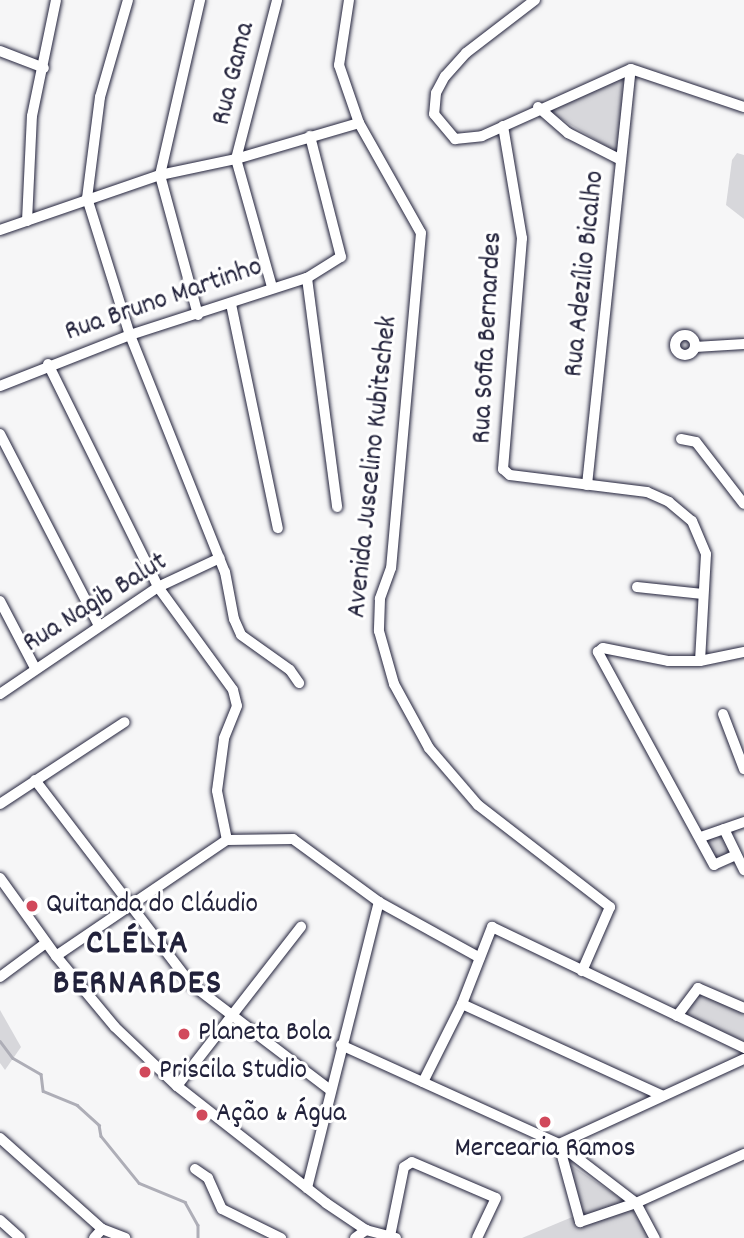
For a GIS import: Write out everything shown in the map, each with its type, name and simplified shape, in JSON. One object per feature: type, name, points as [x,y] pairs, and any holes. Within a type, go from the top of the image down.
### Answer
[{"type":"street","points":[[27,221],[32,116],[56,0]]},
{"type":"street","points":[[128,0],[100,97],[87,198],[130,335],[220,558],[241,635],[289,670],[299,683]]},
{"type":"street","points":[[198,315],[160,175],[200,0]]},
{"type":"street","name":"Rua Gama","points":[[236,159],[277,0]]},
{"type":"street","name":"Avenida Juscelino Kubitschek","points":[[349,0],[339,65],[359,123],[421,233],[391,568],[380,599],[379,631],[394,684],[429,748],[478,805],[610,907],[582,971]]},
{"type":"street","points":[[535,0],[466,53],[436,93],[434,114],[455,139],[465,141],[503,126],[538,107],[631,69],[744,107]]},
{"type":"street","points":[[0,51],[44,68]]},
{"type":"street","name":"Rua Adezílio Bicalho","points":[[587,485],[631,69]]},
{"type":"street","points":[[538,107],[568,133],[621,160]]},
{"type":"street","points":[[0,230],[160,175],[236,159],[359,123]]},
{"type":"street","name":"Rua Sofia Bernardes","points":[[503,126],[522,238],[503,469],[510,475],[587,485]]},
{"type":"street","name":"Rua Bruno Martinho","points":[[0,386],[48,364],[130,335],[198,315],[272,287],[307,278],[341,257],[310,136]]},
{"type":"street","points":[[236,159],[272,287]]},
{"type":"street","points":[[307,278],[337,507]]},
{"type":"street","points":[[230,304],[278,528]]},
{"type":"street","points":[[695,347],[744,344]]},
{"type":"street","points":[[48,364],[158,587],[233,690],[237,706],[224,739],[217,791],[227,840]]},
{"type":"street","points":[[0,434],[99,626]]},
{"type":"street","points":[[681,439],[696,442],[744,504]]},
{"type":"street","points":[[587,485],[647,492],[685,515],[699,532],[706,554],[700,661]]},
{"type":"street","name":"Rua Nagib Balut","points":[[0,694],[158,587],[220,558]]},
{"type":"street","points":[[637,587],[703,594]]},
{"type":"street","points":[[0,601],[35,668]]},
{"type":"street","points":[[736,855],[714,865],[701,837],[599,659],[603,648],[668,661],[700,661],[744,652]]},
{"type":"street","points":[[723,714],[744,769]]},
{"type":"street","points":[[0,804],[125,722]]},
{"type":"street","points":[[35,780],[191,984],[232,1018],[330,1090]]},
{"type":"street","points":[[701,837],[744,822]]},
{"type":"street","points":[[724,828],[744,870]]},
{"type":"street","points":[[56,956],[129,903],[227,840],[293,839],[379,902],[481,958]]},
{"type":"street","points":[[0,878],[56,956],[115,1027],[177,1086],[307,1188],[366,1230],[393,1237],[404,1167],[412,1162],[496,1198],[478,1238]]},
{"type":"street","points":[[307,1188],[379,902]]},
{"type":"street","points":[[177,1086],[301,927]]},
{"type":"street","points":[[423,1082],[463,1004],[492,927],[744,1048]]},
{"type":"street","points":[[0,977],[46,943]]},
{"type":"street","points":[[677,1016],[698,988],[744,1008]]},
{"type":"street","points":[[463,1004],[661,1095]]},
{"type":"street","points":[[341,1045],[559,1144],[636,1203],[655,1238]]},
{"type":"street","points":[[559,1144],[744,1059]]},
{"type":"street","points":[[0,1138],[102,1229],[125,1238]]},
{"type":"street","points":[[559,1144],[580,1222],[636,1203],[744,1154]]},
{"type":"street","points":[[195,1169],[208,1178],[222,1209],[281,1238]]},
{"type":"street","points":[[0,1220],[20,1238]]},
{"type":"street","points":[[94,1238],[102,1229]]},
{"type":"street","points":[[355,1238],[366,1230]]},
{"type":"shaded area","points":[[623,78],[619,154],[548,111]]},
{"type":"shaded area","points":[[737,153],[744,155],[744,219],[726,205],[732,160]]},
{"type":"shaded area","points":[[724,831],[733,854],[714,862],[704,839]]},
{"type":"shaded area","points":[[699,994],[744,1013],[744,1041],[685,1015]]},
{"type":"shaded area","points":[[0,1010],[21,1047],[5,1070],[0,1063]]},
{"type":"shaded area","points":[[565,1161],[629,1204],[649,1238],[522,1238],[577,1215]]},
{"type":"waterway","points":[[0,1041],[13,1058],[41,1074],[43,1091],[77,1105],[99,1125],[101,1136],[139,1183],[185,1202],[198,1225],[198,1238]]},
{"type":"place","name":"Quitanda do Cláudio","points":[[32,906]]},
{"type":"place","name":"Planeta Bola","points":[[184,1034]]},
{"type":"place","name":"Priscila Studio","points":[[145,1072]]},
{"type":"place","name":"Ação & Água","points":[[202,1115]]},
{"type":"place","name":"Mercearia Ramos","points":[[545,1122]]},
{"type":"district","name":"CLÉLIA BERNARDES","points":[[138,965]]}]
